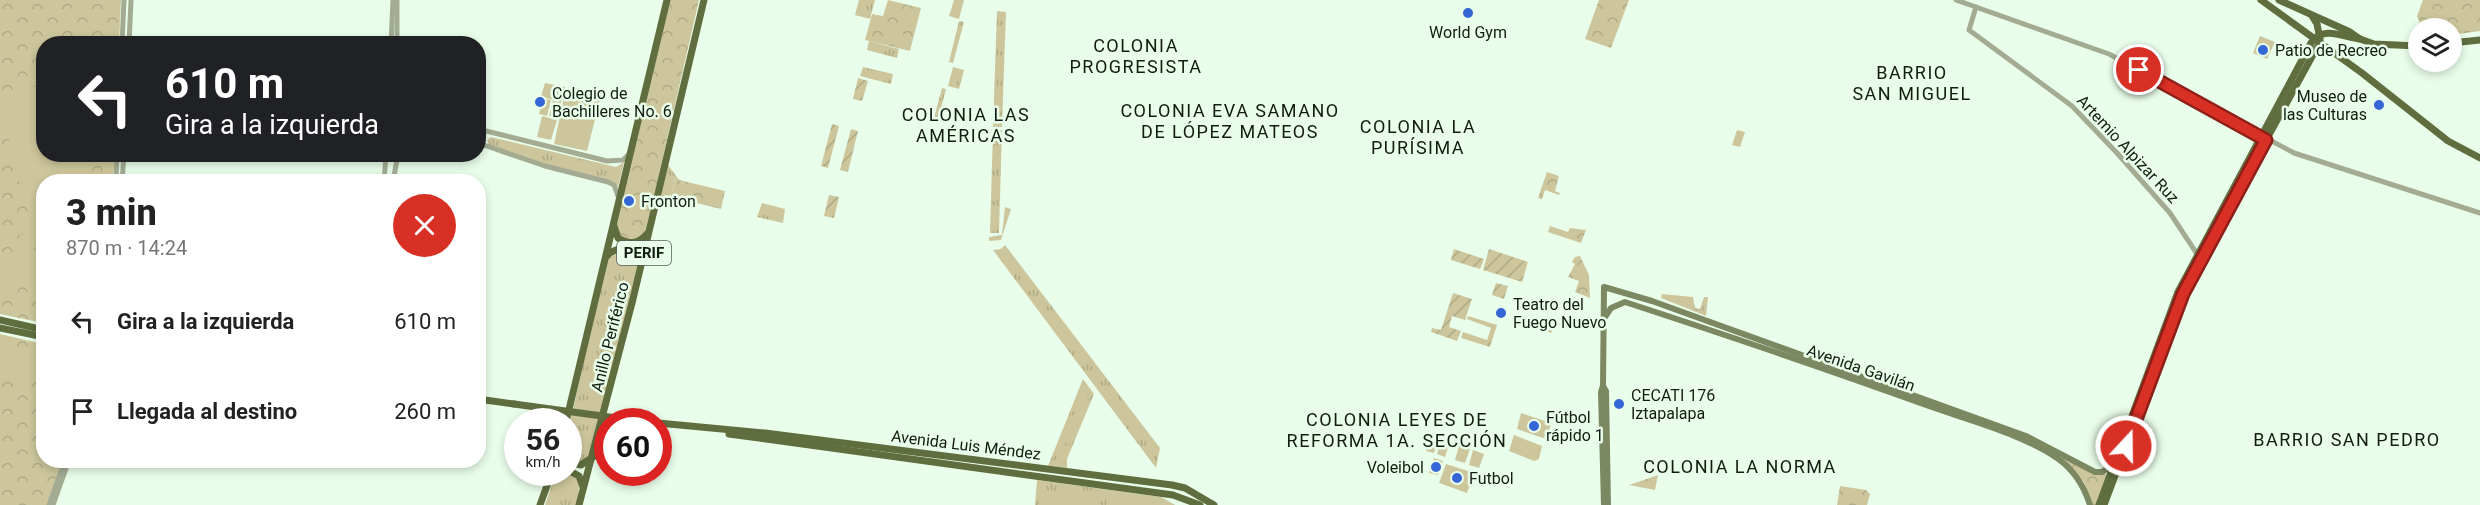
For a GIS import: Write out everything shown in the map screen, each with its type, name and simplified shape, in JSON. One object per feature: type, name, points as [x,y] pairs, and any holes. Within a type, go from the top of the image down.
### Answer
[{"type":"main road","name":"PERIF","points":[[613,224],[667,0]]},
{"type":"main road","name":"Anillo Periférico","points":[[579,505],[650,228],[704,0]]},
{"type":"main road","points":[[2262,0],[2318,38],[2448,141],[2480,158]]},
{"type":"main road","points":[[2279,0],[2350,32],[2360,39]]},
{"type":"main road","points":[[2104,505],[2114,464],[2178,292],[2318,38],[2316,21],[2307,13]]},
{"type":"main road","points":[[2318,38],[2330,33],[2374,44],[2408,46]]},
{"type":"main road","points":[[2462,42],[2480,40]]},
{"type":"main road","name":"Anillo Periférico","points":[[569,408],[613,224]]},
{"type":"main road","points":[[613,224],[618,238],[628,243],[640,241],[650,228]]},
{"type":"main road","points":[[604,261],[614,250],[627,249],[635,254],[640,268]]},
{"type":"main road","points":[[2099,505],[2199,257]]},
{"type":"main road","name":"Avenida Gavilán","points":[[1604,320],[1604,287],[1652,301],[2040,445],[2096,472],[2102,472]]},
{"type":"main road","name":"Avenida Gavilán","points":[[1604,320],[1611,308],[1625,302],[2040,445]]},
{"type":"main road","points":[[0,320],[36,328]]},
{"type":"main road","points":[[1604,320],[1601,392],[1606,505]]},
{"type":"main road","points":[[0,328],[36,335]]},
{"type":"main road","points":[[486,400],[594,415]]},
{"type":"main road","name":"Avenida Luis Méndez","points":[[672,424],[773,434],[1172,485],[1185,489],[1214,505]]},
{"type":"main road","name":"Avenida Luis Méndez","points":[[710,429],[736,435],[1173,495],[1200,505]]},
{"type":"main road","name":"Avenida Gavilán","points":[[2059,455],[2082,485],[2090,505]]},
{"type":"main road","points":[[582,464],[593,456]]},
{"type":"main road","points":[[2102,472],[2114,464]]},
{"type":"main road","points":[[2102,472],[2112,476]]},
{"type":"main road","points":[[540,505],[547,486]]},
{"type":"main road","points":[[582,486],[583,490]]},
{"type":"street","points":[[122,36],[124,0]]},
{"type":"street","points":[[129,36],[131,0]]},
{"type":"street","points":[[392,36],[395,0]]},
{"type":"street","points":[[395,0],[397,36]]},
{"type":"street","points":[[1956,0],[2109,54],[2263,139],[2336,168],[2480,213]]},
{"type":"street","name":"Artemio Alpizar Ruz","points":[[1976,7],[1969,30],[2072,106],[2170,213],[2199,257]]},
{"type":"street","points":[[486,131],[606,161],[622,160],[630,153]]},
{"type":"street","points":[[486,146],[544,166],[608,182],[614,185],[619,200]]},
{"type":"street","points":[[51,505],[64,468]]},
{"type":"green space","points":[[0,0],[121,0],[119,36],[36,36],[36,162],[114,162],[114,174],[36,174],[36,322],[0,314]]},
{"type":"green space","points":[[670,0],[699,0],[646,231],[638,242],[620,238],[615,225]]},
{"type":"green space","points":[[859,0],[875,0],[870,19],[855,15]]},
{"type":"green space","points":[[888,0],[921,8],[910,51],[865,40],[872,14],[883,16]]},
{"type":"green space","points":[[954,0],[964,0],[959,19],[949,16]]},
{"type":"green space","points":[[1599,0],[1629,0],[1611,48],[1585,39]]},
{"type":"green space","points":[[2423,0],[2480,0],[2480,31],[2462,33],[2462,18],[2418,18]]},
{"type":"green space","points":[[904,6],[911,8],[911,11],[912,9],[919,10],[916,23],[901,20]]},
{"type":"green space","points":[[997,11],[1006,12],[1002,127],[993,127]]},
{"type":"green space","points":[[959,21],[964,22],[953,63],[949,62]]},
{"type":"green space","points":[[897,33],[912,37],[909,50],[902,48],[904,38],[901,48],[894,46]]},
{"type":"green space","name":"Patio de Recreo","points":[[2260,36],[2275,42],[2267,59],[2253,53]]},
{"type":"green space","points":[[869,41],[899,49],[897,58],[867,50]]},
{"type":"green space","points":[[863,67],[893,74],[891,84],[860,76]]},
{"type":"green space","points":[[953,67],[964,70],[959,89],[948,86]]},
{"type":"green space","points":[[858,78],[868,81],[862,101],[853,99]]},
{"type":"green space","points":[[545,83],[565,87],[557,118],[549,116],[553,100],[541,96]]},
{"type":"green space","points":[[36,87],[36,162],[71,162],[71,168],[77,174],[36,174],[36,199],[29,197],[12,167],[8,133],[2,115],[9,93]]},
{"type":"green space","points":[[566,88],[601,96],[587,151],[554,144]]},
{"type":"green space","points":[[942,88],[946,89],[938,120],[934,118]]},
{"type":"green space","points":[[543,98],[551,100],[547,116],[539,114]]},
{"type":"green space","points":[[542,116],[557,120],[551,140],[537,137]]},
{"type":"green space","points":[[832,124],[839,126],[828,168],[821,166]]},
{"type":"green space","points":[[851,129],[858,131],[848,172],[840,170]]},
{"type":"green space","points":[[993,130],[1002,130],[999,233],[990,233]]},
{"type":"green space","points":[[1737,130],[1745,132],[1740,147],[1732,145]]},
{"type":"green space","points":[[491,137],[616,167],[624,162],[618,187],[612,182],[546,166],[489,145],[487,140]]},
{"type":"green space","points":[[668,165],[680,181],[675,179],[671,197],[675,198],[658,205]]},
{"type":"green space","points":[[1547,172],[1559,176],[1555,191],[1560,193],[1559,195],[1545,190],[1542,199],[1538,198]]},
{"type":"green space","points":[[675,179],[725,191],[721,209],[671,197]]},
{"type":"green space","points":[[829,195],[839,197],[834,218],[824,216]]},
{"type":"green space","points":[[762,203],[785,209],[783,223],[757,217]]},
{"type":"green space","points":[[1005,207],[1011,209],[1001,240],[989,241],[989,237],[1002,235]]},
{"type":"green space","points":[[32,219],[36,219],[33,246],[36,253],[36,290],[32,283],[27,281],[19,285],[0,282],[0,256],[18,254],[20,234],[24,234],[25,229],[30,226]]},
{"type":"green space","points":[[1550,226],[1568,232],[1570,228],[1586,230],[1581,243],[1548,232]]},
{"type":"green space","points":[[1005,245],[1160,448],[1156,468],[993,250],[1001,249]]},
{"type":"green space","points":[[1454,249],[1484,259],[1480,269],[1451,260]]},
{"type":"green space","points":[[1489,249],[1528,262],[1522,282],[1483,270]]},
{"type":"green space","points":[[620,252],[633,258],[638,270],[602,408],[594,408],[594,438],[589,457],[583,462],[582,408],[573,408],[605,264],[609,258]]},
{"type":"green space","points":[[1580,256],[1589,275],[1590,298],[1575,292],[1579,281],[1568,277],[1575,264],[1572,262],[1575,257]]},
{"type":"green space","points":[[1496,283],[1508,286],[1504,299],[1492,295]]},
{"type":"green space","points":[[1453,293],[1472,299],[1465,320],[1452,316],[1449,327],[1461,331],[1457,341],[1431,332],[1432,328],[1441,330]]},
{"type":"green space","points":[[1662,294],[1693,297],[1695,308],[1700,309],[1704,297],[1708,297],[1706,316],[1661,298]]},
{"type":"green space","points":[[1468,316],[1497,325],[1490,347],[1461,338],[1463,332],[1487,340],[1491,328],[1467,319]]},
{"type":"green space","points":[[1526,317],[1554,326],[1551,333],[1524,322]]},
{"type":"green space","points":[[0,334],[36,342],[36,468],[61,468],[47,505],[0,505]]},
{"type":"green space","points":[[0,343],[36,351],[31,382],[0,375]]},
{"type":"green space","points":[[1083,379],[1094,394],[1067,459],[1067,468],[1048,466]]},
{"type":"green space","points":[[1081,392],[1089,396],[1082,413],[1073,410]]},
{"type":"green space","name":"Fútbol rápido 1","points":[[1521,413],[1551,423],[1548,436],[1543,438],[1517,429]]},
{"type":"green space","points":[[1067,427],[1076,430],[1070,445],[1061,441]]},
{"type":"green space","points":[[1431,435],[1439,437],[1434,453],[1426,451]]},
{"type":"green space","points":[[1514,435],[1542,446],[1539,459],[1534,461],[1509,451]]},
{"type":"green space","points":[[1442,438],[1450,440],[1445,457],[1437,454]]},
{"type":"green space","points":[[1459,446],[1470,449],[1465,463],[1455,460]]},
{"type":"green space","points":[[1473,450],[1484,454],[1479,468],[1469,465]]},
{"type":"green space","name":"Voleibol","points":[[1434,458],[1443,461],[1438,475],[1429,473]]},
{"type":"green space","points":[[2063,458],[2108,475],[2097,505],[2091,505],[2084,482]]},
{"type":"green space","name":"Futbol","points":[[1446,464],[1474,473],[1467,493],[1439,483]]},
{"type":"green space","points":[[1658,475],[1655,490],[1629,485]]},
{"type":"green space","points":[[1037,480],[1161,497],[1175,505],[1035,505]]},
{"type":"green space","points":[[552,486],[579,486],[576,505],[545,505]]},
{"type":"green space","points":[[1840,486],[1866,490],[1870,494],[1867,505],[1837,505]]},
{"type":"green space","points":[[1046,490],[1100,497],[1099,505],[1044,505]]},
{"type":"green space","points":[[1108,495],[1158,502],[1157,505],[1106,505]]},
{"type":"place","name":"World Gym","points":[[1468,13]]},
{"type":"place","name":"Patio de Recreo","points":[[2263,50]]},
{"type":"place","name":"Colegio de Bachilleres No. 6","points":[[540,102]]},
{"type":"place","name":"Museo de las Culturas","points":[[2379,105]]},
{"type":"place","name":"Fronton","points":[[629,201]]},
{"type":"place","name":"Teatro del Fuego Nuevo","points":[[1501,313]]},
{"type":"place","name":"CECATI 176 Iztapalapa","points":[[1619,404]]},
{"type":"place","name":"Fútbol rápido 1","points":[[1534,426]]},
{"type":"place","name":"Voleibol","points":[[1436,467]]},
{"type":"place","name":"Futbol","points":[[1457,478]]},
{"type":"district","name":"COLONIA PROGRESISTA","points":[[1136,55]]},
{"type":"district","name":"BARRIO SAN MIGUEL","points":[[1912,82]]},
{"type":"district","name":"COLONIA EVA SAMANO DE LÓPEZ MATEOS","points":[[1230,120]]},
{"type":"district","name":"COLONIA LAS AMÉRICAS","points":[[966,124]]},
{"type":"district","name":"COLONIA LA PURÍSIMA","points":[[1418,136]]},
{"type":"district","name":"COLONIA LEYES DE REFORMA 1A. SECCIÓN","points":[[1397,429]]},
{"type":"district","name":"BARRIO SAN PEDRO","points":[[2347,439]]},
{"type":"district","name":"COLONIA LA NORMA","points":[[1740,466]]},
{"type":"route","points":[[2126,446],[2183,294],[2266,140],[2139,70]]}]
